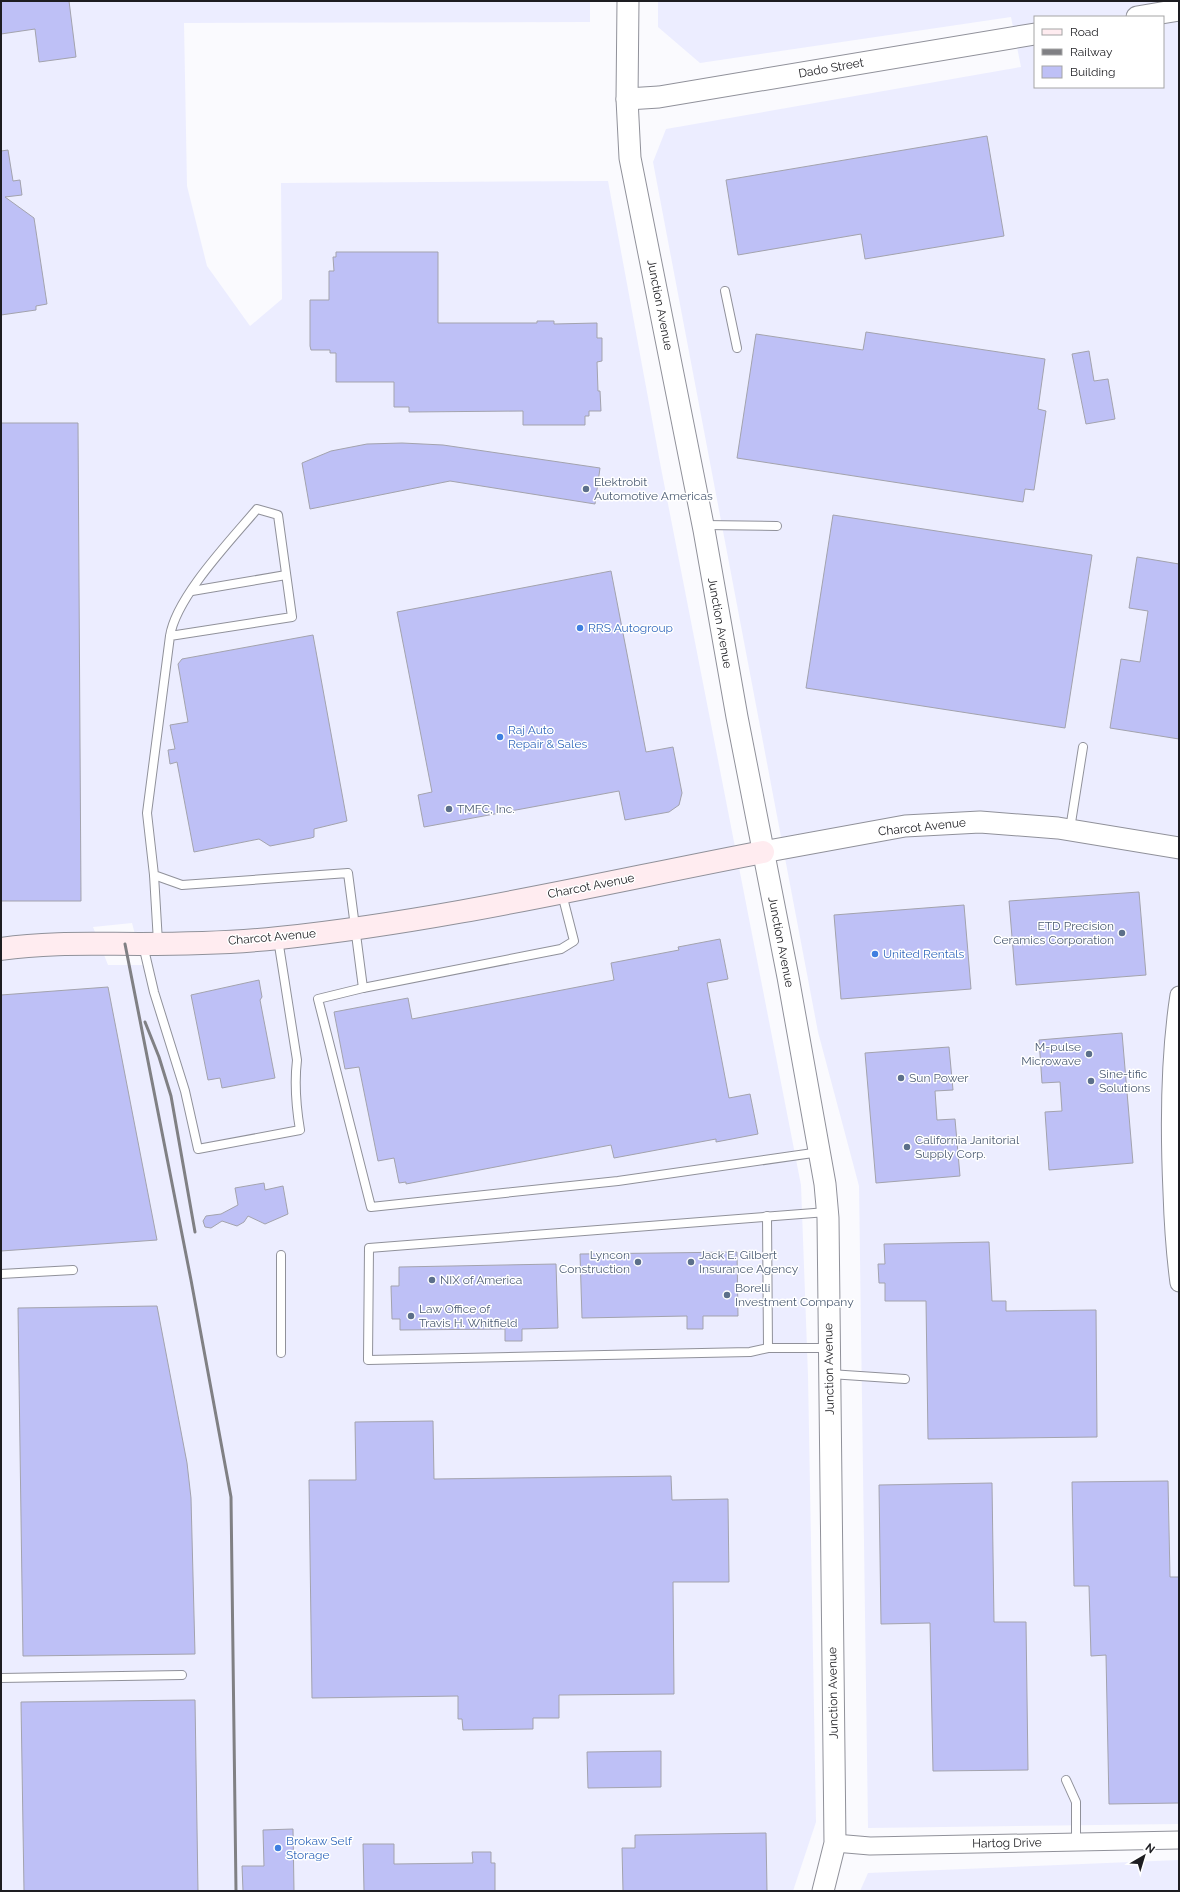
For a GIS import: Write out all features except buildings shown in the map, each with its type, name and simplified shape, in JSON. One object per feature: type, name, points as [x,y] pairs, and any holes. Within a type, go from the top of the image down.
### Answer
[{"type":"main road","name":"Charcot Avenue","points":[[1,950],[22,946],[75,944],[150,944],[243,941],[354,929],[562,892],[763,852]]},
{"type":"street","name":"Junction Avenue","points":[[628,1],[627,99],[630,158],[703,525],[763,852],[780,931],[820,1152],[827,1212],[835,1843],[823,1891]]},
{"type":"street","points":[[1143,16],[1179,10]]},
{"type":"street","name":"Dado Street","points":[[627,99],[658,97],[1034,34]]},
{"type":"street","name":"Charcot Avenue","points":[[763,852],[905,826],[980,822],[1070,830],[1179,848]]},
{"type":"street","points":[[1179,995],[1171,1062],[1170,1159],[1175,1255],[1179,1283]]},
{"type":"street","name":"Hartog Drive","points":[[835,1843],[870,1846],[1179,1840]]},
{"type":"lane","points":[[725,291],[737,348]]},
{"type":"lane","points":[[170,636],[292,617],[278,515],[257,509],[199,579],[172,625],[170,636],[147,813],[154,875],[150,944],[154,992],[185,1091],[198,1149],[300,1130],[295,1099],[297,1060],[278,938]]},
{"type":"lane","points":[[703,525],[777,526]]},
{"type":"lane","points":[[192,591],[286,575]]},
{"type":"lane","points":[[1070,830],[1083,747]]},
{"type":"lane","points":[[154,875],[182,885],[348,873],[354,929],[363,988]]},
{"type":"lane","points":[[562,892],[574,940],[561,949],[363,988],[318,999],[371,1207],[618,1181],[820,1152]]},
{"type":"lane","points":[[827,1212],[368,1248],[368,1360],[750,1352],[768,1348],[829,1348]]},
{"type":"lane","points":[[767,1216],[768,1348]]},
{"type":"lane","points":[[281,1255],[281,1353]]},
{"type":"lane","points":[[1,1274],[73,1270]]},
{"type":"lane","points":[[830,1374],[905,1379]]},
{"type":"lane","points":[[1,1678],[182,1675]]},
{"type":"lane","points":[[1066,1780],[1076,1802],[1076,1842]]},
{"type":"shaded area","points":[[1,1],[590,1],[590,22],[184,23],[187,186],[207,266],[250,326],[282,299],[281,183],[608,181],[661,468],[801,1185],[808,1375],[816,1822],[793,1891],[1,1891]],"holes":[[[132,923],[143,965],[108,965],[93,927]]]},
{"type":"shaded area","points":[[658,1],[1179,1],[1179,1824],[868,1828],[859,1186],[818,1032],[653,162],[666,129],[1021,67],[1011,17],[700,63],[658,27]]},
{"type":"shaded area","points":[[1179,1860],[1179,1891],[860,1891],[868,1873]]},
{"type":"railway","points":[[125,944],[191,1280],[231,1497],[236,1891]]},
{"type":"railway","points":[[145,1022],[159,1057],[171,1096],[195,1232]]},
{"type":"place","name":"Elektrobit Automotive Americas","points":[[586,489]]},
{"type":"place","name":"RRS Autogroup","points":[[580,628]]},
{"type":"place","name":"Raj Auto Repair & Sales","points":[[500,737]]},
{"type":"place","name":"TMFC, Inc.","points":[[449,809]]},
{"type":"place","name":"ETD Precision Ceramics Corporation","points":[[1122,933]]},
{"type":"place","name":"United Rentals","points":[[875,954]]},
{"type":"place","name":"M-pulse Microwave","points":[[1089,1054]]},
{"type":"place","name":"Sun Power","points":[[901,1078]]},
{"type":"place","name":"Sine-tific Solutions","points":[[1091,1081]]},
{"type":"place","name":"California Janitorial Supply Corp.","points":[[907,1147]]},
{"type":"place","name":"Lyncon Construction","points":[[638,1262]]},
{"type":"place","name":"Jack E. Gilbert Insurance Agency","points":[[691,1262]]},
{"type":"place","name":"NIX of America","points":[[432,1280]]},
{"type":"place","name":"Borelli Investment Company","points":[[727,1295]]},
{"type":"place","name":"Law Office of Travis H. Whitfield","points":[[411,1316]]},
{"type":"place","name":"Brokaw Self Storage","points":[[278,1848]]}]
